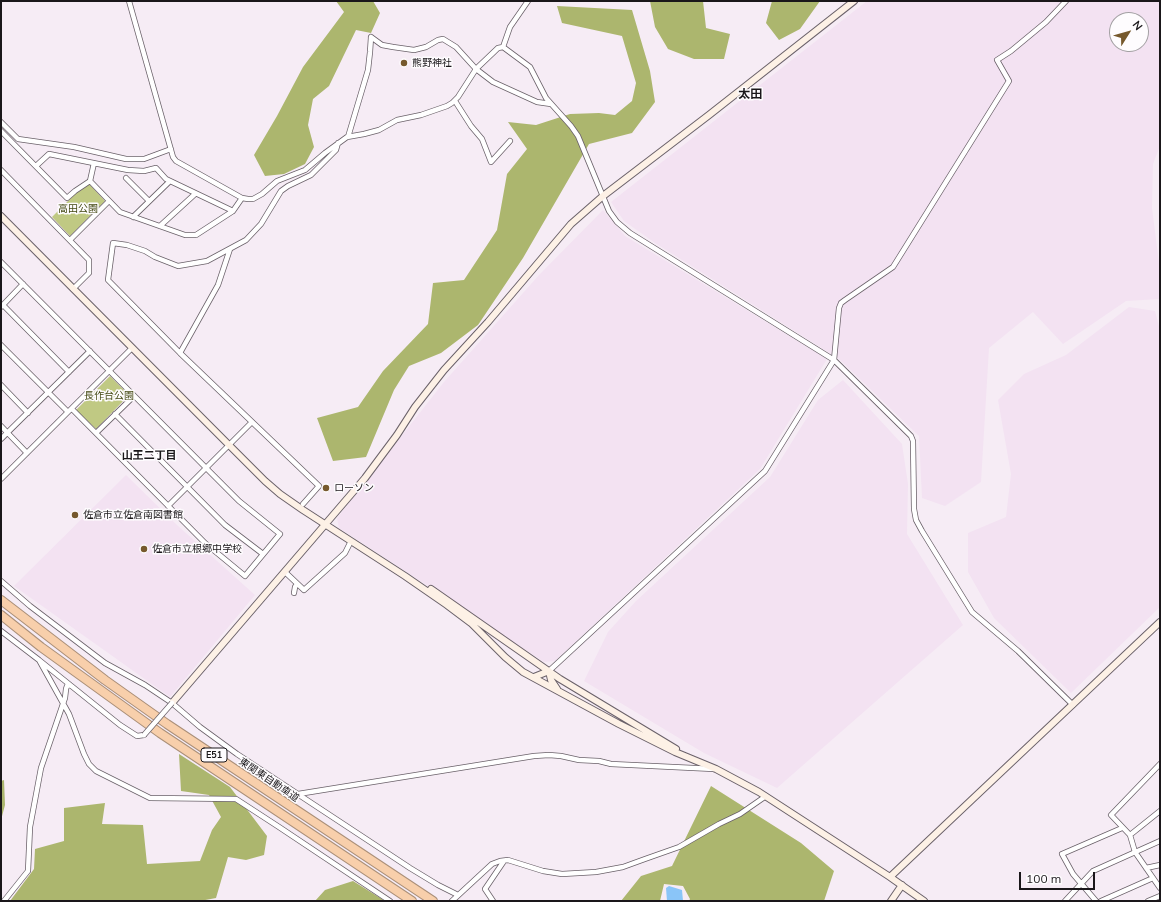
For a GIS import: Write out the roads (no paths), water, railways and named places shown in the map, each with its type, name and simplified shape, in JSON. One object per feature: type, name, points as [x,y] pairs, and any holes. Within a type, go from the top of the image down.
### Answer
[{"type":"highway","name":"東関東自動車道","points":[[1,600],[99,676],[161,720],[433,901]]},
{"type":"highway","name":"E51","points":[[1,616],[160,733],[412,901]]},
{"type":"street","points":[[128,1],[173,157],[176,161],[242,198],[253,199],[277,182],[305,170],[338,143],[348,137],[379,130],[397,120],[447,106],[455,101],[476,69],[498,48],[503,47]]},
{"type":"street","points":[[503,47],[510,27],[528,1]]},
{"type":"street","points":[[1,631],[131,733],[137,736],[144,735],[326,525],[376,463],[397,435],[415,406],[444,370],[488,322],[571,224],[603,196],[854,1]]},
{"type":"street","points":[[534,678],[549,671],[765,471],[834,360],[839,308],[841,303],[893,267],[1009,81],[997,60],[1011,51],[1046,22],[1066,1]]},
{"type":"street","points":[[348,137],[368,70],[370,37],[382,45],[414,50],[426,47],[438,40],[443,39],[456,47],[476,69],[493,82],[537,102],[551,104]]},
{"type":"street","points":[[503,47],[530,67],[546,98],[578,136],[603,196],[617,222],[630,233],[834,360],[911,436],[913,441],[914,509],[916,520],[922,531],[972,612],[1018,651],[1073,705]]},
{"type":"street","points":[[455,101],[471,126],[482,139],[492,162],[510,141]]},
{"type":"street","points":[[1,122],[18,139],[74,147],[126,159],[144,159],[171,150]]},
{"type":"street","points":[[1,131],[67,198],[90,181],[94,163]]},
{"type":"street","points":[[303,504],[319,486],[180,353],[108,280],[113,242],[145,251],[155,257],[178,266],[207,261],[246,240],[261,224],[281,191],[310,175],[336,150],[338,143]]},
{"type":"street","points":[[36,166],[49,154],[128,170],[144,171],[156,168],[166,179],[233,211]]},
{"type":"street","points":[[1,170],[89,260],[89,273],[73,289]]},
{"type":"street","points":[[126,178],[149,201]]},
{"type":"street","points":[[90,181],[120,212],[185,235],[196,235],[233,211],[242,198]]},
{"type":"street","points":[[133,217],[170,181]]},
{"type":"street","points":[[160,226],[195,194]]},
{"type":"street","points":[[70,240],[109,201]]},
{"type":"street","points":[[1,216],[265,481],[280,494],[447,605],[471,623],[505,658],[523,672],[626,728],[675,752],[716,769],[766,796],[924,901]]},
{"type":"street","points":[[180,353],[218,285],[230,249]]},
{"type":"street","points":[[1,262],[206,468],[244,505],[280,534],[245,576],[205,543],[96,433],[48,392],[1,344]]},
{"type":"street","points":[[1,270],[5,266]]},
{"type":"street","points":[[23,284],[2,306],[69,372]]},
{"type":"street","points":[[1,479],[132,348]]},
{"type":"street","points":[[1,440],[90,351]]},
{"type":"street","points":[[1,386],[28,413]]},
{"type":"street","points":[[96,433],[134,396]]},
{"type":"street","points":[[115,414],[225,525],[262,554]]},
{"type":"street","points":[[168,506],[252,422]]},
{"type":"street","points":[[1,426],[27,453]]},
{"type":"street","points":[[285,572],[304,590],[345,553],[351,541]]},
{"type":"street","points":[[405,576],[417,580],[549,671],[697,762]]},
{"type":"street","points":[[1,581],[30,606],[105,663],[145,685],[172,703],[200,727],[237,754],[410,868],[458,895]]},
{"type":"street","points":[[294,594],[297,584]]},
{"type":"street","points":[[890,877],[1160,622]]},
{"type":"street","points":[[39,660],[69,714],[89,764],[96,771],[150,798],[236,799],[390,901]]},
{"type":"street","points":[[549,671],[551,680],[558,690]]},
{"type":"street","points":[[4,901],[28,871],[30,827],[41,768],[67,686],[70,685]]},
{"type":"street","points":[[298,794],[534,756],[561,756],[611,764],[716,769]]},
{"type":"street","points":[[1160,764],[1111,815],[1130,835],[1135,852],[1160,888]]},
{"type":"street","points":[[452,901],[492,864],[508,860],[543,871],[562,874],[596,872],[622,868],[644,858],[679,847],[740,814],[766,796]]},
{"type":"street","points":[[1130,835],[1160,811]]},
{"type":"street","points":[[1089,901],[1095,899],[1073,874],[1062,854],[1122,828]]},
{"type":"street","points":[[1065,901],[1093,871],[1160,841]]},
{"type":"street","points":[[493,901],[485,889],[504,861]]},
{"type":"street","points":[[1146,868],[1160,865]]},
{"type":"street","points":[[1101,901],[1153,878]]},
{"type":"street","points":[[891,901],[902,885]]},
{"type":"street","points":[[1148,901],[1160,896]]},
{"type":"water","points":[[669,886],[682,890],[683,901],[667,901],[666,888]]},
{"type":"place","name":"熊野神社","points":[[404,63]]},
{"type":"place","name":"ローソン","points":[[326,488]]},
{"type":"place","name":"佐倉市立佐倉南図書館","points":[[75,515]]},
{"type":"place","name":"佐倉市立根郷中学校","points":[[144,549]]},
{"type":"district","name":"太田","points":[[750,94]]},
{"type":"district","name":"山王二丁目","points":[[149,456]]},
{"type":"park label","name":"高田公園","points":[[78,209]]},
{"type":"park label","name":"長作台公園","points":[[109,396]]}]
